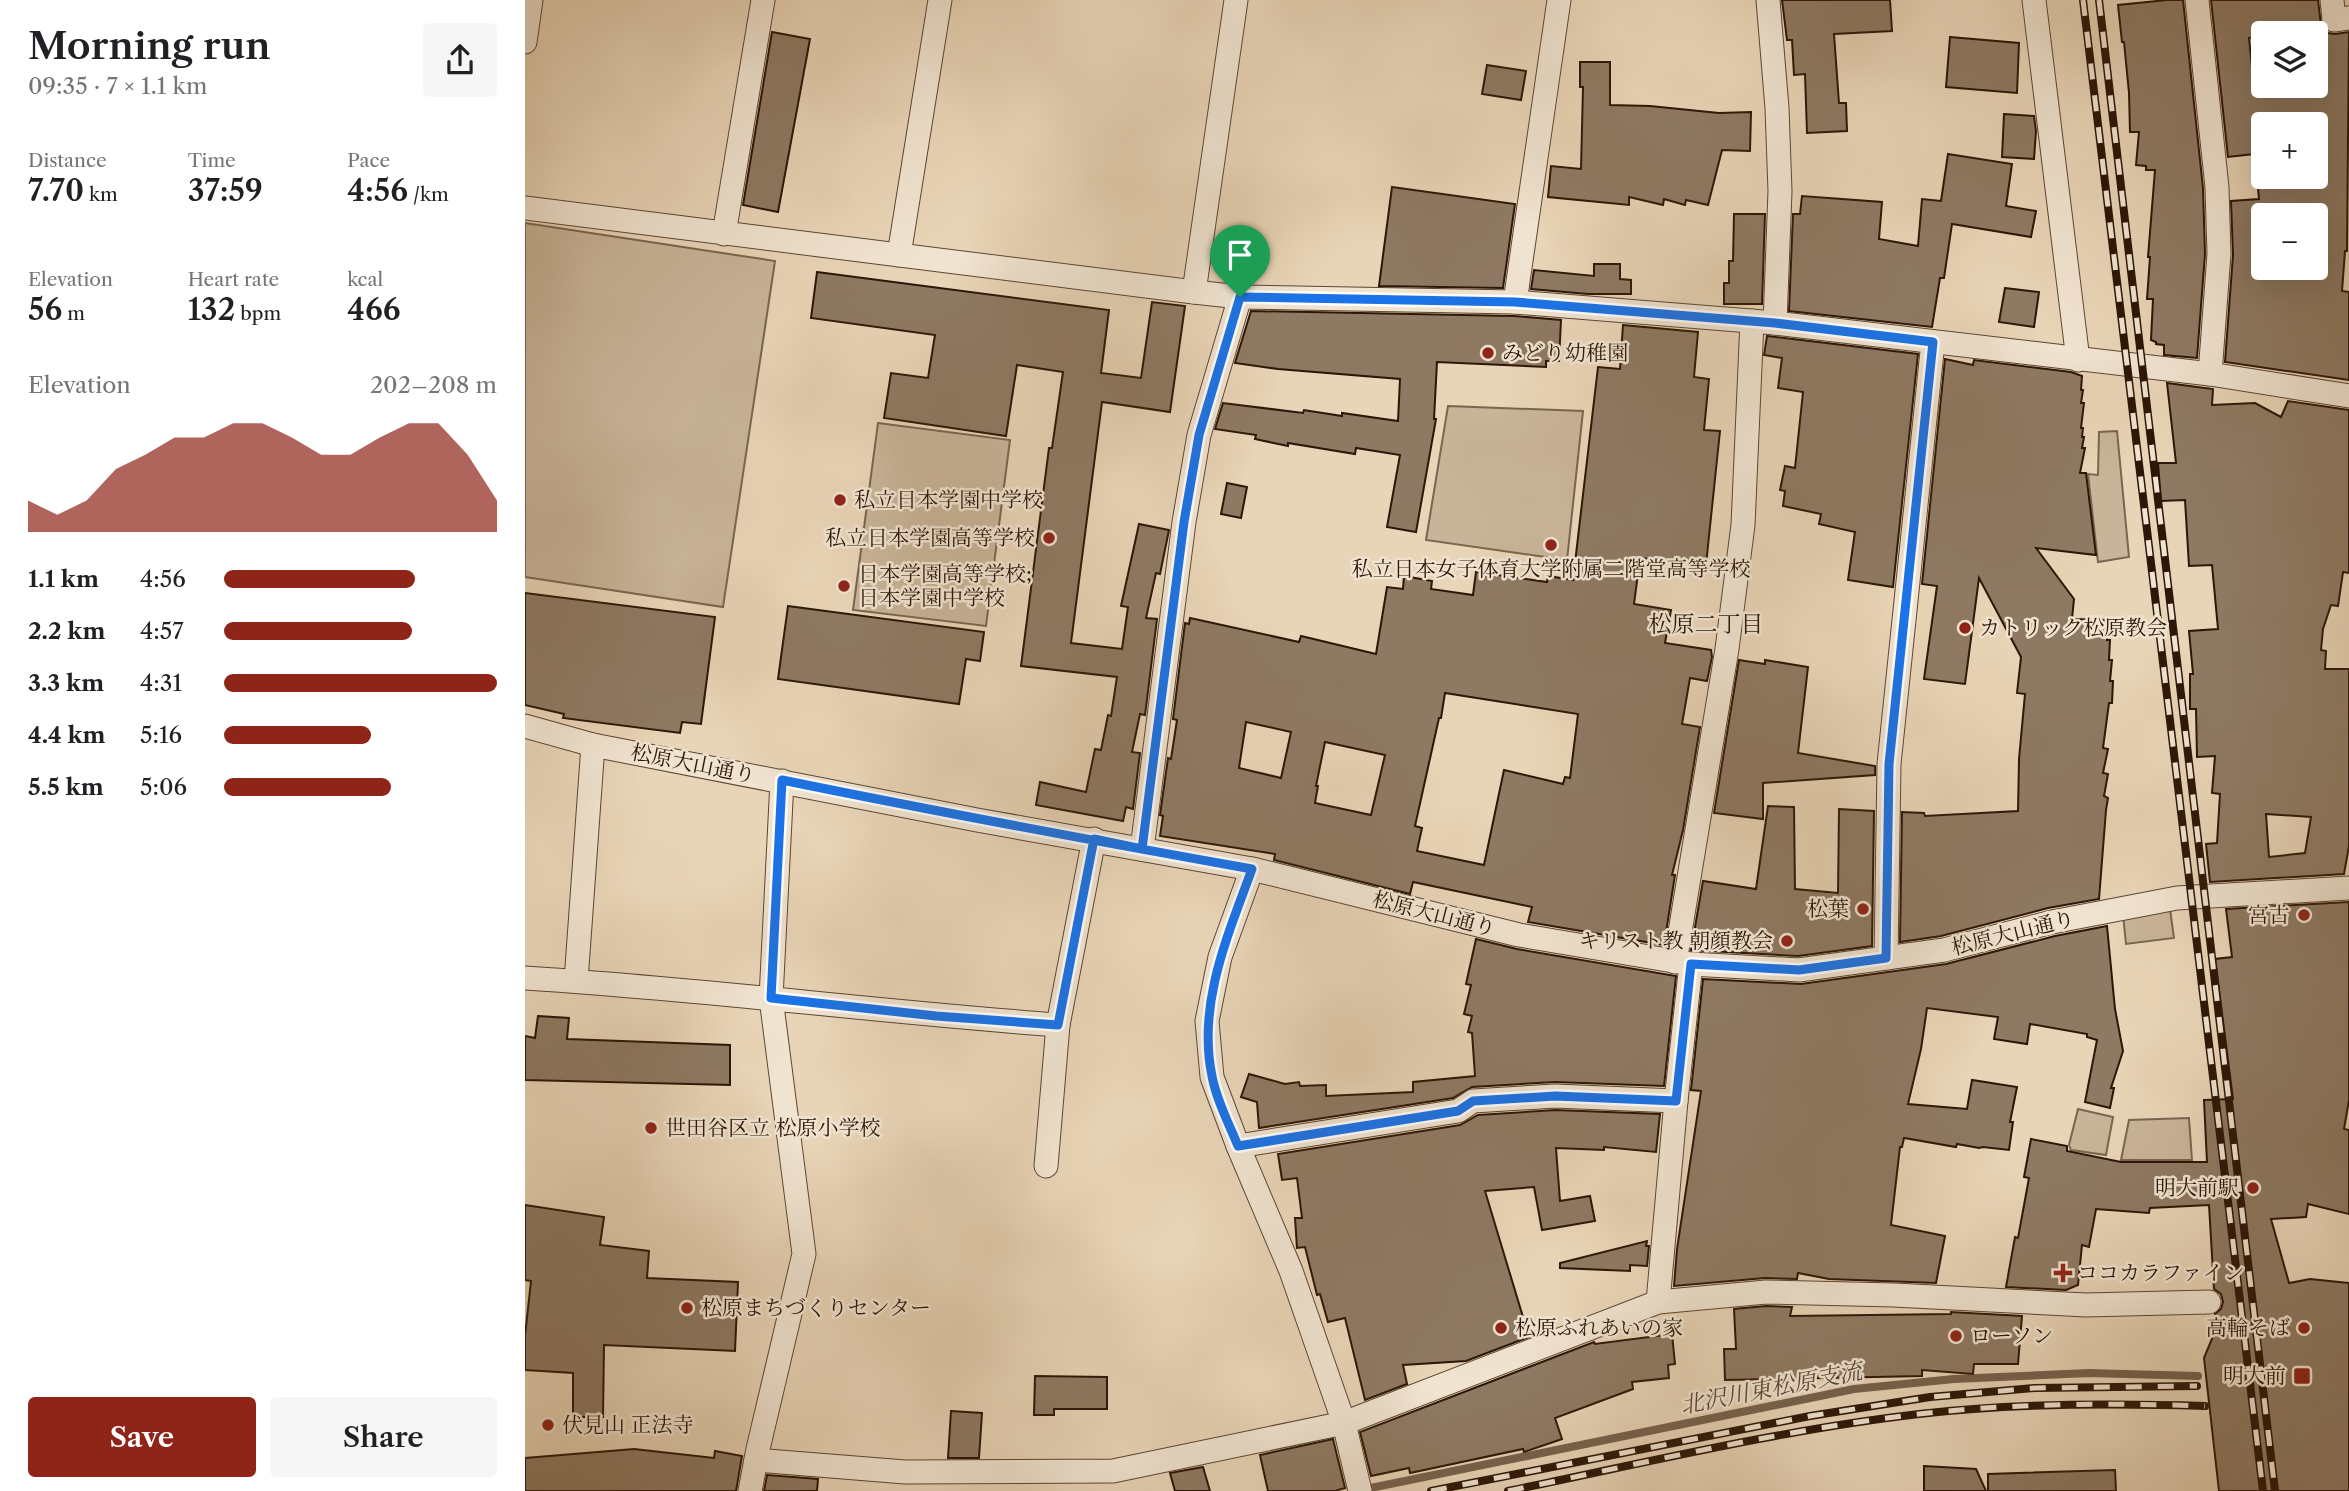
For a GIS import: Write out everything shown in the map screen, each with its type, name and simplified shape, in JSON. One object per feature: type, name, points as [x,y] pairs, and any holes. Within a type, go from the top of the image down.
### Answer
[{"type":"street","points":[[525,42],[531,0]]},
{"type":"street","points":[[724,234],[762,0]]},
{"type":"street","points":[[899,255],[940,0]]},
{"type":"street","points":[[1194,292],[1236,0]]},
{"type":"street","points":[[1515,302],[1559,0]]},
{"type":"street","points":[[1658,1302],[1676,1101],[1683,963],[1743,525],[1763,322],[1780,191],[1777,108],[1768,0]]},
{"type":"street","points":[[2035,0],[2078,360]]},
{"type":"street","points":[[2197,0],[2218,200],[2219,254],[2210,374]]},
{"type":"street","points":[[2332,0],[2335,20],[2349,18]]},
{"type":"street","points":[[525,208],[1240,297],[1515,302],[1763,322],[2210,374],[2349,396]]},
{"type":"street","points":[[1142,849],[1184,522],[1199,435],[1240,297]]},
{"type":"street","points":[[1886,958],[1889,764],[1933,342]]},
{"type":"street","name":"松原大山通り","points":[[525,726],[593,745],[977,820],[1252,869],[1519,934],[1683,963],[1799,970],[1944,950],[2052,922],[2176,898],[2349,888]]},
{"type":"street","points":[[576,981],[593,745]]},
{"type":"street","points":[[750,1491],[804,1254],[771,998],[782,780]]},
{"type":"street","points":[[1046,1166],[1058,1025],[1094,839]]},
{"type":"street","points":[[1252,869],[1220,957],[1207,1021],[1212,1077],[1291,1271],[1344,1423],[1360,1491]]},
{"type":"street","points":[[525,978],[1058,1025]]},
{"type":"street","points":[[1238,1146],[1458,1111],[1473,1101],[1555,1096],[1676,1101]]},
{"type":"street","points":[[756,1460],[905,1472],[1113,1471],[1344,1423],[1658,1302],[1766,1292],[1894,1295],[2085,1305],[2209,1302]]},
{"type":"shaded area","points":[[525,223],[775,261],[723,607],[525,577]]},
{"type":"shaded area","points":[[1448,406],[1583,411],[1567,560],[1426,540]]},
{"type":"shaded area","points":[[878,423],[1010,440],[986,626],[853,610]]},
{"type":"shaded area","points":[[2117,431],[2129,557],[2098,562],[2088,474],[2098,475],[2099,432]]},
{"type":"shaded area","points":[[2170,909],[2174,938],[2126,944],[2123,914]]},
{"type":"shaded area","points":[[2078,1109],[2113,1117],[2106,1155],[2071,1150],[2069,1145]]},
{"type":"shaded area","points":[[2189,1118],[2192,1160],[2121,1160],[2129,1120]]},
{"type":"building","points":[[1782,0],[1890,0],[1892,31],[1834,34],[1839,103],[1846,103],[1847,131],[1807,133],[1805,74],[1794,75],[1792,40],[1787,40]]},
{"type":"building","points":[[2183,0],[2203,188],[2205,254],[2197,358],[2164,355],[2164,345],[2151,340],[2153,299],[2147,299],[2155,170],[2146,170],[2146,166],[2136,165],[2139,132],[2130,132],[2129,93],[2118,5]]},
{"type":"building","points":[[2211,0],[2318,0],[2321,21],[2251,21],[2251,98],[2328,98],[2328,33],[2349,32],[2347,251],[2342,291],[2349,292],[2349,380],[2225,362],[2233,255],[2231,201],[2259,199],[2258,189],[2328,189],[2328,112],[2251,112],[2251,154],[2228,157]]},
{"type":"building","points":[[772,32],[810,39],[778,212],[743,205]]},
{"type":"building","points":[[1950,37],[2019,43],[2017,93],[1946,87]]},
{"type":"building","points":[[1580,62],[1610,62],[1610,105],[1719,113],[1751,112],[1750,151],[1722,150],[1708,205],[1686,200],[1685,205],[1664,199],[1663,205],[1629,197],[1629,205],[1548,197],[1551,166],[1581,169],[1583,87],[1580,87]]},
{"type":"building","points":[[1487,65],[1526,71],[1521,100],[1482,94]]},
{"type":"building","points":[[2004,114],[2034,116],[2034,159],[2002,157]]},
{"type":"building","points":[[1948,154],[2012,164],[2006,206],[2036,211],[2031,237],[1952,224],[1944,278],[1940,278],[1932,327],[1789,311],[1793,214],[1800,214],[1802,196],[1882,202],[1879,239],[1918,246],[1922,199],[1941,201]]},
{"type":"building","points":[[1392,187],[1515,204],[1503,288],[1379,286]]},
{"type":"building","points":[[1734,214],[1765,214],[1762,304],[1724,304],[1724,283],[1729,283],[1729,261],[1733,261]]},
{"type":"building","points":[[1594,264],[1620,264],[1620,279],[1631,280],[1631,294],[1588,294],[1531,289],[1534,270],[1594,276]]},
{"type":"building","points":[[817,272],[1109,310],[1101,373],[1141,378],[1152,302],[1185,306],[1170,412],[1102,402],[1071,643],[1122,649],[1128,607],[1121,606],[1139,524],[1169,530],[1160,574],[1156,573],[1146,618],[1157,619],[1145,715],[1140,714],[1132,752],[1140,753],[1133,809],[1126,807],[1123,821],[1036,805],[1040,782],[1086,792],[1095,749],[1101,750],[1108,715],[1111,716],[1117,677],[1021,666],[1049,448],[1052,448],[1063,372],[1017,365],[1006,436],[884,418],[891,373],[928,378],[935,335],[811,318]]},
{"type":"building","points":[[2005,288],[2039,292],[2034,327],[1999,322]]},
{"type":"building","points":[[1251,311],[1514,316],[1561,320],[1559,361],[1546,361],[1546,367],[1437,362],[1436,419],[1416,532],[1387,527],[1400,455],[1356,448],[1355,454],[1288,443],[1288,446],[1255,439],[1256,435],[1215,429],[1223,403],[1303,413],[1304,410],[1342,416],[1342,413],[1398,421],[1400,379],[1235,363]]},
{"type":"building","points":[[1623,325],[1698,332],[1694,377],[1709,379],[1704,430],[1720,431],[1706,565],[1640,558],[1634,604],[1671,610],[1665,643],[1711,650],[1712,657],[1707,681],[1690,678],[1682,724],[1700,727],[1683,830],[1672,875],[1675,875],[1664,945],[1528,922],[1532,907],[1413,882],[1410,894],[1274,860],[1275,854],[1160,836],[1163,816],[1160,815],[1168,758],[1171,759],[1177,720],[1173,719],[1185,623],[1189,624],[1190,618],[1299,642],[1301,636],[1376,654],[1387,587],[1403,589],[1404,576],[1432,581],[1431,589],[1473,595],[1476,572],[1547,582],[1548,576],[1573,580],[1598,367],[1620,369]],"holes":[[[1445,693],[1578,714],[1570,778],[1565,777],[1563,784],[1504,770],[1484,865],[1417,851],[1422,828],[1415,826]],[[1246,722],[1291,732],[1281,778],[1239,768]],[[1325,742],[1385,755],[1371,815],[1315,803]]]},
{"type":"building","points":[[1767,336],[1918,354],[1893,587],[1848,580],[1855,532],[1819,524],[1821,514],[1783,506],[1785,491],[1780,490],[1785,466],[1795,468],[1803,392],[1778,388],[1782,358],[1764,355]]},
{"type":"building","points":[[1945,359],[1973,365],[1974,360],[2071,372],[2082,376],[2081,403],[2084,403],[2081,428],[2084,437],[2082,448],[2085,448],[2080,473],[2086,473],[2096,555],[2036,548],[2074,599],[2072,619],[2107,620],[2109,660],[2112,660],[2110,681],[2113,681],[2112,703],[2109,703],[2103,748],[2108,749],[2103,773],[2108,774],[2104,796],[2108,798],[2099,899],[2048,908],[1941,936],[1900,942],[1902,812],[1924,813],[1925,816],[2018,811],[2019,759],[2025,694],[2017,693],[2021,657],[1979,578],[1965,684],[1924,679],[1937,586],[1922,584]]},
{"type":"building","points":[[2167,383],[2213,389],[2212,405],[2255,403],[2281,417],[2288,401],[2349,410],[2349,573],[2343,572],[2338,606],[2331,605],[2323,629],[2321,650],[2326,651],[2325,669],[2349,669],[2349,846],[2344,874],[2210,882],[2206,844],[2217,843],[2220,794],[2212,793],[2215,756],[2197,757],[2196,709],[2190,709],[2190,674],[2193,674],[2189,631],[2218,629],[2212,565],[2189,566],[2185,500],[2161,501],[2158,463],[2176,463]],"holes":[[[2266,814],[2311,817],[2305,853],[2269,857]]]},
{"type":"building","points":[[1227,483],[1247,487],[1241,518],[1221,514]]},
{"type":"building","points":[[525,593],[715,617],[701,724],[682,722],[680,733],[563,718],[564,714],[525,705]]},
{"type":"building","points":[[788,606],[984,632],[980,661],[966,659],[959,704],[778,679]]},
{"type":"building","points":[[1739,660],[1765,664],[1765,660],[1808,667],[1798,753],[1875,766],[1875,775],[1763,783],[1763,819],[1714,813]]},
{"type":"building","points":[[1768,806],[1794,807],[1795,889],[1838,893],[1839,809],[1874,811],[1872,946],[1798,956],[1691,950],[1703,881],[1756,889]]},
{"type":"building","points":[[2349,902],[2349,1100],[2344,1129],[2349,1130],[2349,1214],[2308,1204],[2306,1217],[2271,1219],[2289,1283],[2310,1279],[2349,1283],[2349,1491],[2219,1491],[2204,1358],[2216,1329],[2215,1314],[2221,1309],[2223,1302],[2221,1294],[2214,1289],[2209,1205],[2150,1208],[2149,1213],[2096,1209],[2089,1247],[2082,1245],[2078,1285],[2066,1290],[2006,1287],[2029,1178],[2024,1177],[2031,1139],[2067,1146],[2067,1151],[2121,1162],[2207,1162],[2204,1100],[2233,1099],[2215,959],[2232,957],[2226,909]]},
{"type":"building","points":[[2107,926],[2115,1009],[2123,1051],[2111,1088],[2114,1088],[2110,1108],[2085,1102],[2097,1040],[2087,1037],[2087,1034],[2030,1024],[2027,1044],[1994,1039],[1998,1017],[1927,1008],[1908,1104],[1967,1109],[1972,1080],[2017,1087],[2010,1122],[2013,1122],[2009,1150],[1957,1144],[1956,1147],[1904,1138],[1900,1147],[1891,1225],[1945,1236],[1936,1283],[1829,1279],[1798,1273],[1797,1279],[1765,1278],[1674,1286],[1677,1249],[1701,1091],[1691,1090],[1703,979],[1801,984],[1946,964],[2055,936]]},
{"type":"building","points":[[1476,939],[1517,949],[1676,976],[1664,1086],[1555,1082],[1472,1087],[1453,1098],[1259,1128],[1257,1102],[1241,1097],[1249,1074],[1285,1084],[1299,1082],[1300,1086],[1326,1085],[1326,1096],[1413,1092],[1413,1082],[1475,1076],[1472,1033],[1468,1032],[1472,1016],[1464,1014],[1471,985],[1466,984]]},
{"type":"building","points":[[538,1016],[569,1018],[567,1039],[730,1045],[730,1085],[525,1080],[525,1036],[535,1038]]},
{"type":"building","points":[[1555,1110],[1660,1114],[1656,1152],[1604,1147],[1604,1150],[1556,1148],[1560,1201],[1590,1196],[1595,1221],[1542,1230],[1534,1187],[1485,1191],[1529,1337],[1466,1361],[1403,1365],[1407,1384],[1365,1400],[1345,1318],[1328,1322],[1320,1294],[1317,1295],[1305,1247],[1297,1248],[1295,1218],[1302,1218],[1297,1178],[1282,1180],[1278,1154],[1460,1125],[1478,1115]]},
{"type":"building","points":[[525,1205],[604,1217],[600,1245],[649,1251],[647,1278],[738,1282],[735,1351],[604,1345],[603,1417],[573,1417],[573,1373],[525,1370],[525,1336],[531,1281],[525,1280]]},
{"type":"building","points":[[1647,1241],[1647,1266],[1630,1265],[1630,1271],[1560,1268],[1560,1263]]},
{"type":"building","points":[[1792,1307],[1790,1316],[1951,1312],[2022,1316],[2018,1364],[1974,1364],[1973,1374],[1922,1370],[1922,1376],[1725,1380],[1724,1349],[1736,1349],[1734,1309]]},
{"type":"building","points":[[1672,1334],[1675,1364],[1668,1365],[1669,1378],[1632,1382],[1633,1389],[1555,1418],[1562,1439],[1524,1452],[1523,1449],[1410,1473],[1409,1468],[1371,1476],[1360,1432],[1594,1342]]},
{"type":"building","points":[[1035,1376],[1107,1377],[1107,1409],[1054,1409],[1054,1415],[1034,1415]]},
{"type":"building","points":[[951,1411],[982,1413],[979,1458],[948,1458]]},
{"type":"building","points":[[1333,1439],[1345,1488],[1335,1491],[1268,1491],[1260,1455]]},
{"type":"building","points":[[634,1449],[714,1458],[715,1451],[742,1456],[736,1491],[525,1491],[525,1458]]},
{"type":"building","points":[[1924,1466],[1976,1469],[1986,1491],[1924,1491]]},
{"type":"building","points":[[1203,1467],[1210,1491],[1175,1491],[1170,1473]]},
{"type":"building","points":[[2115,1470],[2116,1491],[1988,1491],[1988,1474]]},
{"type":"building","points":[[767,1475],[818,1479],[817,1491],[764,1491]]},
{"type":"waterway","name":"北沢川東松原支流","points":[[1361,1490],[1854,1389],[1954,1379],[2089,1373],[2198,1376]]},
{"type":"railway","points":[[2083,0],[2263,1491]]},
{"type":"railway","points":[[2099,0],[2275,1491]]},
{"type":"railway","points":[[1431,1491],[1810,1416],[1930,1397],[2035,1388],[2197,1386]]},
{"type":"railway","points":[[1508,1491],[1764,1438],[1919,1414],[2062,1405],[2205,1406]]},
{"type":"place","name":"みどり幼稚園","points":[[1488,353]]},
{"type":"place","name":"私立日本学園中学校","points":[[840,500]]},
{"type":"place","name":"私立日本学園高等学校","points":[[1049,538]]},
{"type":"place","name":"私立日本女子体育大学附属二階堂高等学校","points":[[1551,545]]},
{"type":"place","name":"日本学園高等学校; 日本学園中学校","points":[[844,586]]},
{"type":"place","name":"カトリック松原教会","points":[[1965,628]]},
{"type":"place","name":"松葉","points":[[1863,909]]},
{"type":"place","name":"宮古","points":[[2304,915]]},
{"type":"place","name":"キリスト教 朝顔教会","points":[[1787,941]]},
{"type":"place","name":"世田谷区立 松原小学校","points":[[651,1128]]},
{"type":"place","name":"明大前駅","points":[[2253,1188]]},
{"type":"place","name":"ココカラファイン","points":[[2063,1273]]},
{"type":"place","name":"松原まちづくりセンター","points":[[687,1308]]},
{"type":"place","name":"松原ふれあいの家","points":[[1501,1328]]},
{"type":"place","name":"高輪そば","points":[[2304,1328]]},
{"type":"place","name":"ローソン","points":[[1956,1336]]},
{"type":"place","name":"明大前","points":[[2302,1376]]},
{"type":"place","name":"伏見山 正法寺","points":[[548,1425]]},
{"type":"district","name":"松原二丁目","points":[[1706,624]]},
{"type":"route","points":[[1240,297],[1199,435],[1184,522],[1142,849],[1094,839],[1058,1025],[936,1016],[771,998],[782,780],[977,820],[1094,839],[1142,849],[1252,869],[1220,957],[1207,1021],[1212,1077],[1238,1146],[1458,1111],[1473,1101],[1555,1096],[1676,1101],[1691,964],[1799,970],[1886,958],[1889,764],[1933,342],[1775,323],[1515,302],[1240,297]]}]
